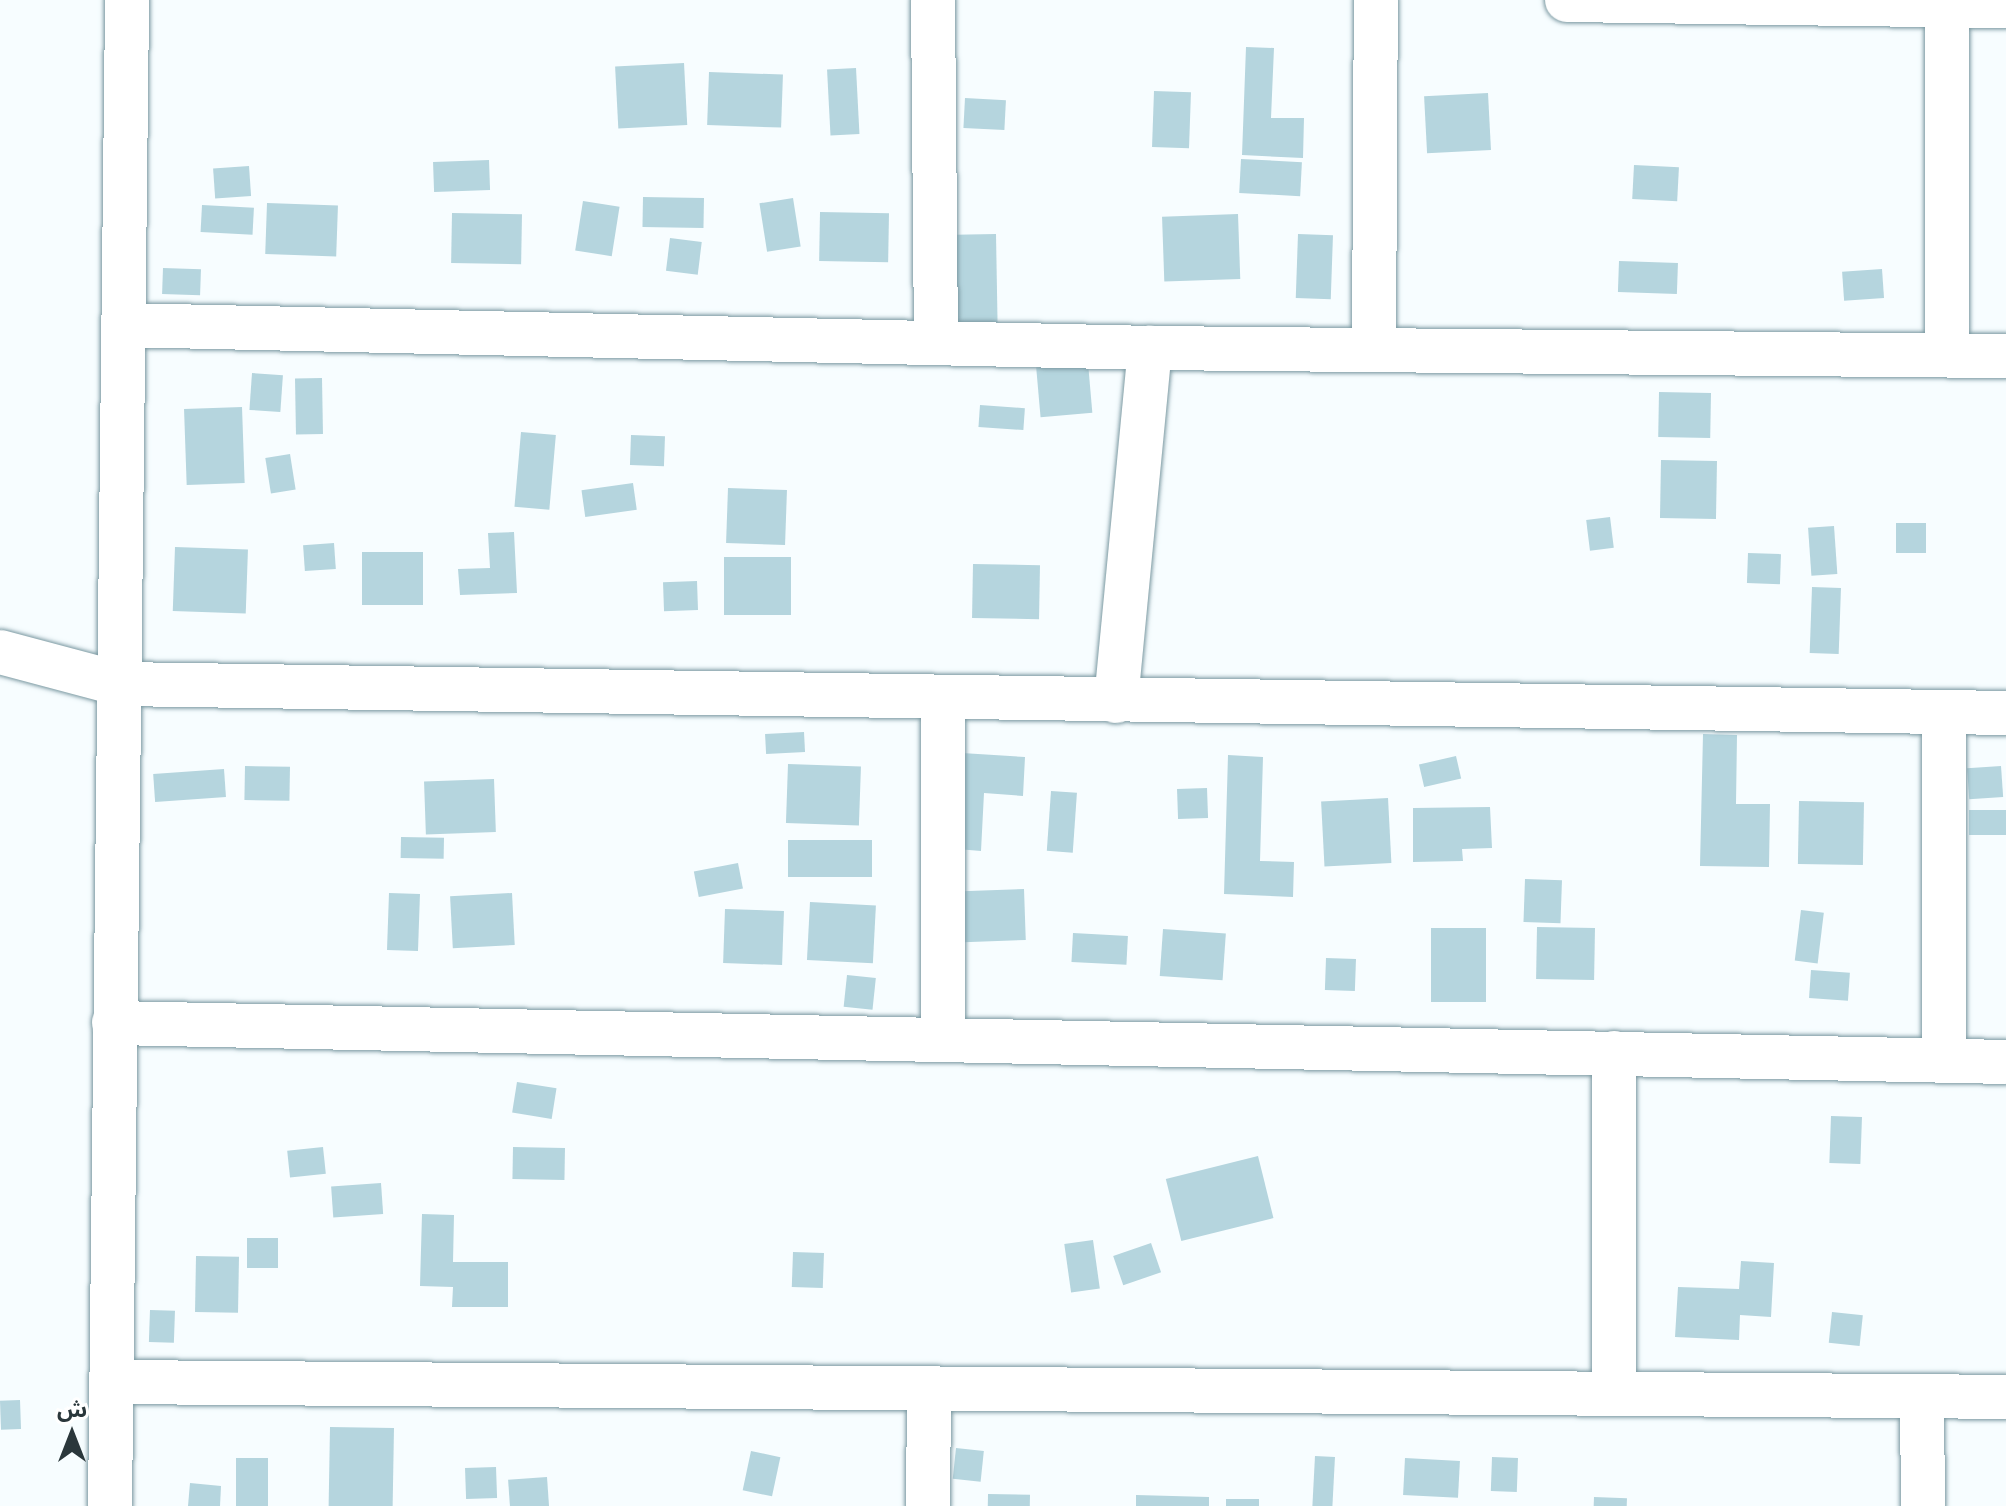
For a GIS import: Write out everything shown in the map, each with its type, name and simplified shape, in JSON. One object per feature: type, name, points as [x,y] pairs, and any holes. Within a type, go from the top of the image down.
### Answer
[{"type":"street","points":[[110,1506],[127,0]]},
{"type":"street","points":[[933,0],[936,338]]},
{"type":"street","points":[[1374,350],[1376,0]]},
{"type":"street","points":[[1567,0],[2006,6]]},
{"type":"street","points":[[1947,5],[1947,355]]},
{"type":"street","points":[[123,325],[936,338],[1150,348],[2006,356]]},
{"type":"street","points":[[1116,701],[1150,348]]},
{"type":"street","points":[[0,652],[120,684],[2006,713]]},
{"type":"street","points":[[943,697],[943,1040]]},
{"type":"street","points":[[1944,712],[1944,1060]]},
{"type":"street","points":[[114,1023],[2006,1062]]},
{"type":"street","points":[[1614,1053],[1614,1394]]},
{"type":"street","points":[[112,1382],[2006,1397]]},
{"type":"street","points":[[928,1506],[929,1388]]},
{"type":"street","points":[[1922,1397],[1923,1506]]},
{"type":"building","points":[[1246,47],[1274,48],[1271,118],[1304,118],[1303,158],[1242,155]]},
{"type":"building","points":[[684,63],[687,125],[618,129],[615,67]]},
{"type":"building","points":[[856,68],[859,134],[830,135],[827,70]]},
{"type":"building","points":[[709,72],[783,75],[781,128],[707,125]]},
{"type":"building","points":[[1154,91],[1191,92],[1189,148],[1152,147]]},
{"type":"building","points":[[1488,93],[1491,150],[1427,153],[1424,96]]},
{"type":"building","points":[[965,98],[1006,100],[1004,130],[963,128]]},
{"type":"building","points":[[1241,159],[1302,162],[1300,196],[1239,193]]},
{"type":"building","points":[[489,160],[490,190],[434,192],[433,162]]},
{"type":"building","points":[[1634,165],[1679,167],[1677,201],[1632,199]]},
{"type":"building","points":[[249,166],[251,196],[215,198],[213,169]]},
{"type":"building","points":[[643,197],[704,198],[703,228],[642,227]]},
{"type":"building","points":[[793,198],[801,246],[767,252],[759,203]]},
{"type":"building","points":[[583,201],[620,207],[612,256],[575,250]]},
{"type":"building","points":[[267,203],[338,205],[336,256],[265,254]]},
{"type":"building","points":[[202,205],[254,208],[253,235],[201,232]]},
{"type":"building","points":[[820,212],[889,213],[888,262],[819,261]]},
{"type":"building","points":[[452,213],[522,214],[521,264],[451,263]]},
{"type":"building","points":[[1238,214],[1240,279],[1164,282],[1162,217]]},
{"type":"building","points":[[996,234],[998,322],[957,323],[955,235]]},
{"type":"building","points":[[1298,234],[1333,235],[1331,299],[1296,298]]},
{"type":"building","points":[[670,238],[702,242],[698,275],[666,271]]},
{"type":"building","points":[[1619,261],[1678,263],[1677,294],[1618,292]]},
{"type":"building","points":[[163,268],[201,269],[200,295],[162,294]]},
{"type":"building","points":[[1882,269],[1884,298],[1844,301],[1842,272]]},
{"type":"building","points":[[1088,363],[1092,413],[1041,417],[1036,368]]},
{"type":"building","points":[[252,373],[283,375],[280,412],[249,410]]},
{"type":"building","points":[[295,378],[322,378],[323,434],[296,434]]},
{"type":"building","points":[[1659,392],[1711,393],[1710,438],[1658,437]]},
{"type":"building","points":[[980,405],[1025,408],[1023,430],[978,427]]},
{"type":"building","points":[[242,407],[245,483],[187,485],[184,409]]},
{"type":"building","points":[[521,432],[556,435],[549,510],[514,507]]},
{"type":"building","points":[[631,435],[665,436],[664,466],[630,465]]},
{"type":"building","points":[[290,454],[296,490],[271,493],[265,458]]},
{"type":"building","points":[[1661,460],[1717,461],[1716,519],[1660,518]]},
{"type":"building","points":[[633,483],[637,510],[585,517],[582,490]]},
{"type":"building","points":[[728,488],[787,490],[785,545],[726,543]]},
{"type":"building","points":[[1610,517],[1614,548],[1590,551],[1586,520]]},
{"type":"building","points":[[1896,523],[1926,523],[1926,553],[1896,553]]},
{"type":"building","points":[[1834,526],[1837,574],[1811,576],[1808,528]]},
{"type":"building","points":[[514,532],[517,593],[460,595],[458,569],[490,568],[488,533]]},
{"type":"building","points":[[334,543],[336,569],[305,571],[303,545]]},
{"type":"building","points":[[175,547],[248,550],[246,614],[173,611]]},
{"type":"building","points":[[362,552],[423,552],[423,605],[362,605]]},
{"type":"building","points":[[1748,553],[1781,554],[1780,584],[1747,583]]},
{"type":"building","points":[[724,557],[791,557],[791,615],[724,615]]},
{"type":"building","points":[[973,564],[1040,565],[1039,619],[972,618]]},
{"type":"building","points":[[697,581],[698,610],[664,611],[663,582]]},
{"type":"building","points":[[1812,587],[1841,588],[1839,654],[1810,653]]},
{"type":"building","points":[[804,732],[805,752],[766,754],[765,734]]},
{"type":"building","points":[[1703,734],[1737,735],[1736,804],[1770,804],[1769,867],[1700,866]]},
{"type":"building","points":[[962,753],[1025,757],[1023,796],[984,793],[981,851],[957,849]]},
{"type":"building","points":[[1228,755],[1263,757],[1260,861],[1294,862],[1293,897],[1224,894]]},
{"type":"building","points":[[1456,756],[1461,778],[1424,787],[1419,765]]},
{"type":"building","points":[[788,764],[861,767],[859,826],[786,823]]},
{"type":"building","points":[[245,766],[290,767],[289,801],[244,800]]},
{"type":"building","points":[[2001,766],[2003,797],[1969,799],[1967,768]]},
{"type":"building","points":[[224,769],[226,797],[155,802],[153,774]]},
{"type":"building","points":[[494,779],[496,832],[426,834],[424,781]]},
{"type":"building","points":[[1207,788],[1208,818],[1178,819],[1177,789]]},
{"type":"building","points":[[1051,791],[1077,793],[1073,853],[1047,851]]},
{"type":"building","points":[[1388,798],[1391,863],[1324,866],[1321,802]]},
{"type":"building","points":[[1799,801],[1864,802],[1863,865],[1798,864]]},
{"type":"building","points":[[1490,807],[1492,848],[1462,849],[1463,861],[1413,862],[1413,808]]},
{"type":"building","points":[[1969,810],[2006,810],[2006,835],[1969,835]]},
{"type":"building","points":[[401,837],[444,838],[444,859],[401,858]]},
{"type":"building","points":[[788,840],[872,840],[872,877],[788,877]]},
{"type":"building","points":[[738,863],[743,889],[699,897],[694,872]]},
{"type":"building","points":[[1525,879],[1562,880],[1560,923],[1523,922]]},
{"type":"building","points":[[1024,889],[1026,940],[957,942],[955,891]]},
{"type":"building","points":[[389,893],[420,894],[418,951],[387,950]]},
{"type":"building","points":[[512,893],[515,945],[453,948],[450,896]]},
{"type":"building","points":[[810,902],[876,905],[873,963],[807,960]]},
{"type":"building","points":[[725,909],[784,911],[782,965],[723,963]]},
{"type":"building","points":[[1801,910],[1824,913],[1818,963],[1795,961]]},
{"type":"building","points":[[1537,927],[1595,928],[1594,980],[1536,979]]},
{"type":"building","points":[[1431,928],[1486,928],[1486,1002],[1431,1002]]},
{"type":"building","points":[[1163,929],[1226,933],[1223,980],[1160,976]]},
{"type":"building","points":[[1073,933],[1128,936],[1126,965],[1071,962]]},
{"type":"building","points":[[1326,958],[1356,959],[1355,991],[1325,990]]},
{"type":"building","points":[[1811,970],[1850,973],[1848,1001],[1809,998]]},
{"type":"building","points":[[847,975],[876,978],[872,1010],[844,1007]]},
{"type":"building","points":[[517,1082],[557,1088],[552,1119],[512,1113]]},
{"type":"building","points":[[1831,1116],[1862,1117],[1860,1164],[1829,1163]]},
{"type":"building","points":[[323,1147],[326,1174],[290,1178],[287,1151]]},
{"type":"building","points":[[513,1147],[565,1148],[564,1180],[512,1179]]},
{"type":"building","points":[[1258,1156],[1273,1218],[1181,1241],[1166,1179]]},
{"type":"building","points":[[381,1183],[383,1214],[333,1217],[331,1186]]},
{"type":"building","points":[[422,1214],[454,1215],[453,1262],[508,1262],[508,1307],[452,1307],[453,1287],[420,1286]]},
{"type":"building","points":[[247,1238],[278,1238],[278,1268],[247,1268]]},
{"type":"building","points":[[1093,1240],[1100,1289],[1071,1293],[1064,1244]]},
{"type":"building","points":[[1151,1243],[1161,1272],[1123,1285],[1113,1256]]},
{"type":"building","points":[[793,1252],[824,1253],[823,1288],[792,1287]]},
{"type":"building","points":[[196,1256],[239,1257],[238,1313],[195,1312]]},
{"type":"building","points":[[1741,1261],[1774,1263],[1771,1317],[1740,1315],[1739,1340],[1675,1337],[1678,1287],[1739,1289]]},
{"type":"building","points":[[150,1310],[175,1311],[174,1343],[149,1342]]},
{"type":"building","points":[[1832,1312],[1863,1315],[1860,1346],[1829,1343]]},
{"type":"building","points":[[20,1400],[21,1429],[1,1430],[0,1401]]},
{"type":"building","points":[[330,1427],[394,1428],[393,1506],[329,1506]]},
{"type":"building","points":[[956,1448],[984,1451],[981,1482],[953,1479]]},
{"type":"building","points":[[751,1451],[780,1457],[772,1496],[743,1490]]},
{"type":"building","points":[[1315,1456],[1335,1457],[1332,1506],[1312,1506]]},
{"type":"building","points":[[1492,1457],[1518,1458],[1517,1492],[1491,1491]]},
{"type":"building","points":[[236,1458],[268,1458],[268,1506],[236,1506]]},
{"type":"building","points":[[1405,1458],[1460,1461],[1458,1498],[1403,1495]]},
{"type":"building","points":[[496,1467],[497,1498],[466,1499],[465,1468]]},
{"type":"building","points":[[547,1477],[549,1506],[510,1506],[508,1480]]},
{"type":"building","points":[[190,1483],[221,1486],[220,1506],[188,1506]]},
{"type":"building","points":[[988,1494],[1030,1495],[1030,1506],[988,1506]]},
{"type":"building","points":[[1136,1495],[1209,1497],[1209,1506],[1136,1506]]},
{"type":"building","points":[[1594,1497],[1627,1498],[1627,1506],[1594,1506]]},
{"type":"building","points":[[1226,1499],[1259,1499],[1259,1506],[1226,1506]]}]
